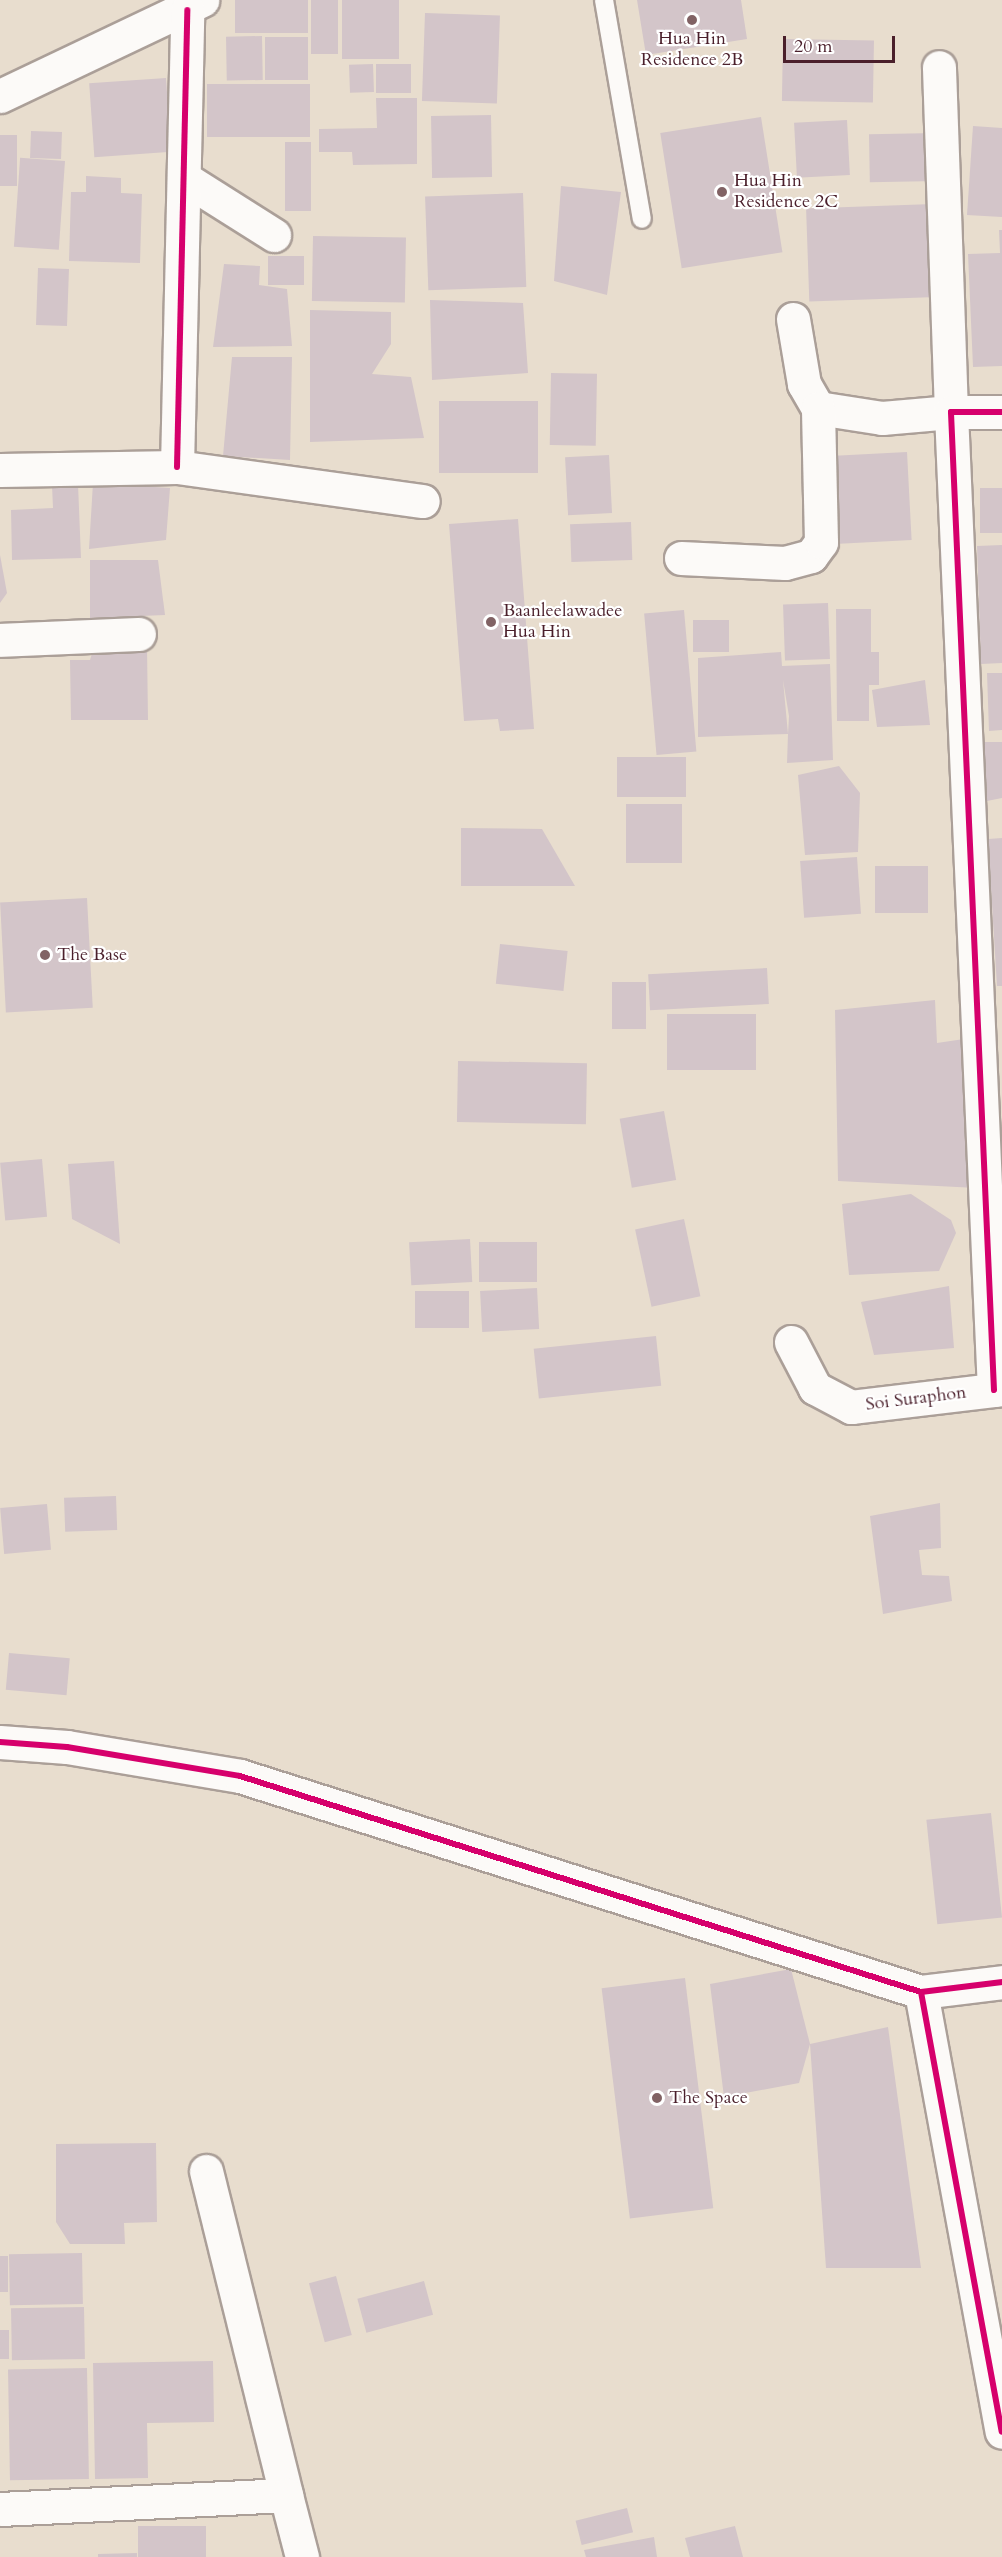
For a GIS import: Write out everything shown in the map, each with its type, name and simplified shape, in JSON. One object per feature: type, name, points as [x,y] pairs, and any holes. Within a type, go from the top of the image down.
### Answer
[{"type":"street","points":[[0,96],[194,5],[177,466]]},
{"type":"street","points":[[939,67],[951,412],[998,1389]]},
{"type":"street","points":[[187,180],[274,235]]},
{"type":"street","points":[[681,558],[785,563],[811,556],[821,542],[818,408],[804,384],[793,319]]},
{"type":"street","points":[[818,408],[882,418],[951,412],[1002,412]]},
{"type":"street","points":[[0,470],[177,466],[423,501]]},
{"type":"street","points":[[0,640],[139,634]]},
{"type":"street","name":"Soi Suraphon","points":[[791,1342],[814,1388],[851,1407],[998,1389]]},
{"type":"street","points":[[0,1742],[67,1747],[240,1776],[921,1992],[1002,1982]]},
{"type":"street","points":[[921,1992],[1002,2432]]},
{"type":"street","points":[[206,2171],[302,2557]]},
{"type":"street","points":[[0,2509],[286,2495]]},
{"type":"lane","points":[[604,0],[642,219]]},
{"type":"building","points":[[235,0],[308,0],[308,33],[235,33]]},
{"type":"building","points":[[311,0],[338,0],[338,54],[311,54]]},
{"type":"building","points":[[342,0],[399,0],[399,59],[342,59]]},
{"type":"building","name":"Hua Hin Residence 2B","points":[[637,0],[741,0],[747,39],[646,55]]},
{"type":"building","points":[[425,13],[500,16],[497,104],[422,101]]},
{"type":"building","points":[[262,36],[263,80],[227,81],[226,37]]},
{"type":"building","points":[[265,37],[308,37],[308,80],[265,80]]},
{"type":"building","points":[[783,39],[874,41],[873,103],[782,101]]},
{"type":"building","points":[[373,64],[374,92],[350,93],[349,65]]},
{"type":"building","points":[[376,64],[411,64],[411,93],[376,93]]},
{"type":"building","points":[[166,78],[171,152],[94,157],[89,83]]},
{"type":"building","points":[[207,84],[310,84],[310,137],[207,137]]},
{"type":"building","points":[[376,98],[417,98],[417,164],[353,165],[352,152],[319,152],[319,129],[377,128]]},
{"type":"building","points":[[491,115],[492,177],[432,178],[431,116]]},
{"type":"building","name":"Hua Hin Residence 2C","points":[[761,117],[782,252],[682,268],[660,133]]},
{"type":"building","points":[[847,120],[850,175],[797,178],[794,123]]},
{"type":"building","points":[[973,126],[1002,128],[1002,217],[967,215]]},
{"type":"building","points":[[31,131],[62,132],[61,159],[30,158]]},
{"type":"building","points":[[937,133],[938,181],[870,182],[869,134]]},
{"type":"building","points":[[0,135],[17,135],[17,186],[0,186]]},
{"type":"building","points":[[285,142],[311,142],[311,211],[285,211]]},
{"type":"building","points":[[20,158],[65,161],[59,250],[14,247]]},
{"type":"building","points":[[86,176],[121,178],[121,193],[142,194],[140,263],[69,261],[71,192],[86,192]]},
{"type":"building","points":[[561,186],[621,192],[607,295],[554,281]]},
{"type":"building","points":[[523,193],[526,287],[428,290],[425,196]]},
{"type":"building","points":[[933,204],[936,297],[809,301],[806,208]]},
{"type":"building","points":[[999,230],[1002,230],[1002,366],[973,367],[968,254],[1000,253]]},
{"type":"building","points":[[313,236],[406,238],[405,303],[312,301]]},
{"type":"building","points":[[268,256],[304,256],[304,285],[268,285]]},
{"type":"building","points":[[224,264],[260,266],[259,285],[287,289],[292,346],[213,347]]},
{"type":"building","points":[[38,268],[69,269],[67,326],[36,325]]},
{"type":"building","points":[[430,300],[523,303],[528,373],[432,380]]},
{"type":"building","points":[[310,310],[391,312],[391,344],[372,374],[411,377],[424,438],[310,442]]},
{"type":"building","points":[[232,357],[292,357],[290,460],[223,456]]},
{"type":"building","points":[[551,373],[597,374],[596,446],[550,445]]},
{"type":"building","points":[[439,401],[538,401],[538,473],[439,473]]},
{"type":"building","points":[[907,452],[912,540],[840,544],[835,456]]},
{"type":"building","points":[[609,455],[612,513],[568,515],[565,457]]},
{"type":"building","points":[[93,483],[170,488],[166,540],[89,549]]},
{"type":"building","points":[[78,484],[81,558],[12,560],[11,510],[53,508],[52,485]]},
{"type":"building","points":[[980,488],[1002,488],[1002,533],[980,533]]},
{"type":"building","name":"Baanleelawadee Hua Hin","points":[[518,519],[534,729],[500,731],[498,719],[464,721],[449,524]]},
{"type":"building","points":[[631,522],[632,560],[571,562],[570,524]]},
{"type":"building","points":[[1002,545],[1002,663],[981,664],[977,546]]},
{"type":"building","points":[[0,555],[7,593],[0,603]]},
{"type":"building","points":[[90,560],[158,560],[165,615],[90,618]]},
{"type":"building","points":[[828,603],[830,659],[785,661],[783,605]]},
{"type":"building","points":[[836,609],[871,609],[871,652],[879,652],[879,685],[869,685],[869,721],[837,721]]},
{"type":"building","points":[[684,610],[696,751],[657,755],[644,613]]},
{"type":"building","points":[[693,620],[729,620],[729,652],[693,652]]},
{"type":"building","points":[[94,647],[147,647],[148,720],[71,720],[70,660],[90,660]]},
{"type":"building","points":[[781,652],[782,666],[830,664],[833,760],[787,763],[788,734],[698,737],[698,658]],"holes":[[[783,680],[789,716],[788,734]]]},
{"type":"building","points":[[987,673],[1002,673],[1002,730],[989,731]]},
{"type":"building","points":[[925,680],[930,725],[877,727],[872,690]]},
{"type":"building","points":[[984,742],[1002,742],[1002,798],[987,801]]},
{"type":"building","points":[[617,757],[686,757],[686,797],[617,797]]},
{"type":"building","points":[[839,766],[860,793],[858,852],[805,855],[798,775]]},
{"type":"building","points":[[626,804],[682,804],[682,863],[626,863]]},
{"type":"building","points":[[461,828],[542,829],[575,886],[461,886]]},
{"type":"building","points":[[1002,838],[1002,986],[997,986],[988,839]]},
{"type":"building","points":[[857,857],[861,914],[804,918],[800,861]]},
{"type":"building","points":[[875,866],[928,866],[928,913],[875,913]]},
{"type":"building","name":"The Base","points":[[87,898],[93,1008],[6,1012],[0,903]]},
{"type":"building","points":[[500,944],[568,951],[563,991],[496,984]]},
{"type":"building","points":[[767,968],[769,1004],[650,1010],[648,974]]},
{"type":"building","points":[[612,982],[646,982],[646,1029],[612,1029]]},
{"type":"building","points":[[935,1000],[937,1043],[964,1039],[977,1188],[838,1181],[835,1010]]},
{"type":"building","points":[[667,1014],[756,1014],[756,1070],[667,1070]]},
{"type":"building","points":[[458,1061],[587,1063],[586,1124],[457,1122]]},
{"type":"building","points":[[664,1111],[676,1180],[632,1188],[620,1119]]},
{"type":"building","points":[[42,1159],[47,1217],[5,1220],[0,1163]]},
{"type":"building","points":[[114,1161],[120,1244],[72,1219],[68,1164]]},
{"type":"building","points":[[911,1194],[951,1220],[956,1233],[939,1271],[849,1275],[842,1204]]},
{"type":"building","points":[[684,1219],[700,1296],[652,1307],[635,1229]]},
{"type":"building","points":[[470,1239],[472,1282],[411,1285],[409,1242]]},
{"type":"building","points":[[479,1242],[537,1242],[537,1282],[479,1282]]},
{"type":"building","points":[[949,1286],[954,1348],[874,1355],[861,1302]]},
{"type":"building","points":[[537,1288],[539,1329],[482,1332],[480,1291]]},
{"type":"building","points":[[415,1291],[469,1291],[469,1328],[415,1328]]},
{"type":"building","points":[[656,1336],[661,1386],[539,1399],[534,1349]]},
{"type":"building","points":[[116,1496],[117,1530],[65,1532],[64,1498]]},
{"type":"building","points":[[940,1503],[941,1548],[919,1550],[922,1575],[949,1576],[952,1601],[883,1614],[870,1516]]},
{"type":"building","points":[[47,1504],[51,1550],[4,1554],[0,1508]]},
{"type":"building","points":[[9,1653],[70,1658],[67,1695],[6,1690]]},
{"type":"building","points":[[991,1813],[1002,1917],[937,1924],[926,1820]]},
{"type":"building","points":[[791,1969],[810,2044],[799,2083],[724,2097],[710,1984]]},
{"type":"building","name":"The Space","points":[[685,1978],[713,2208],[630,2219],[602,1988]]},
{"type":"building","points":[[888,2027],[921,2268],[826,2268],[810,2044]]},
{"type":"building","points":[[156,2143],[157,2222],[124,2223],[125,2244],[70,2244],[56,2222],[56,2144]]},
{"type":"building","points":[[82,2253],[83,2304],[10,2305],[9,2254]]},
{"type":"building","points":[[0,2256],[8,2256],[8,2292],[0,2292]]},
{"type":"building","points":[[336,2276],[352,2335],[325,2342],[309,2283]]},
{"type":"building","points":[[424,2281],[433,2315],[366,2333],[357,2299]]},
{"type":"building","points":[[84,2307],[85,2359],[12,2360],[11,2308]]},
{"type":"building","points":[[0,2330],[9,2330],[9,2359],[0,2359]]},
{"type":"building","points":[[213,2361],[214,2422],[147,2423],[148,2478],[95,2479],[93,2363]]},
{"type":"building","points":[[87,2368],[89,2479],[10,2480],[8,2369]]},
{"type":"building","points":[[627,2508],[633,2532],[582,2545],[576,2521]]},
{"type":"building","points":[[138,2526],[206,2526],[206,2557],[138,2557]]},
{"type":"building","points":[[735,2526],[743,2557],[690,2557],[685,2538]]},
{"type":"building","points":[[654,2537],[657,2557],[586,2557],[584,2550]]},
{"type":"building","points":[[137,2553],[137,2557],[98,2557],[98,2554]]},
{"type":"cycle path","points":[[177,467],[187,10]]},
{"type":"cycle path","points":[[994,1390],[951,412],[1002,412]]},
{"type":"cycle path","points":[[0,1742],[67,1747],[240,1776],[921,1992],[1002,1982]]},
{"type":"cycle path","points":[[921,1992],[1002,2432]]},
{"type":"place","name":"Hua Hin Residence 2B","points":[[692,20]]},
{"type":"place","name":"Hua Hin Residence 2C","points":[[722,192]]},
{"type":"place","name":"Baanleelawadee Hua Hin","points":[[491,622]]},
{"type":"place","name":"The Base","points":[[45,955]]},
{"type":"place","name":"The Space","points":[[657,2098]]}]
